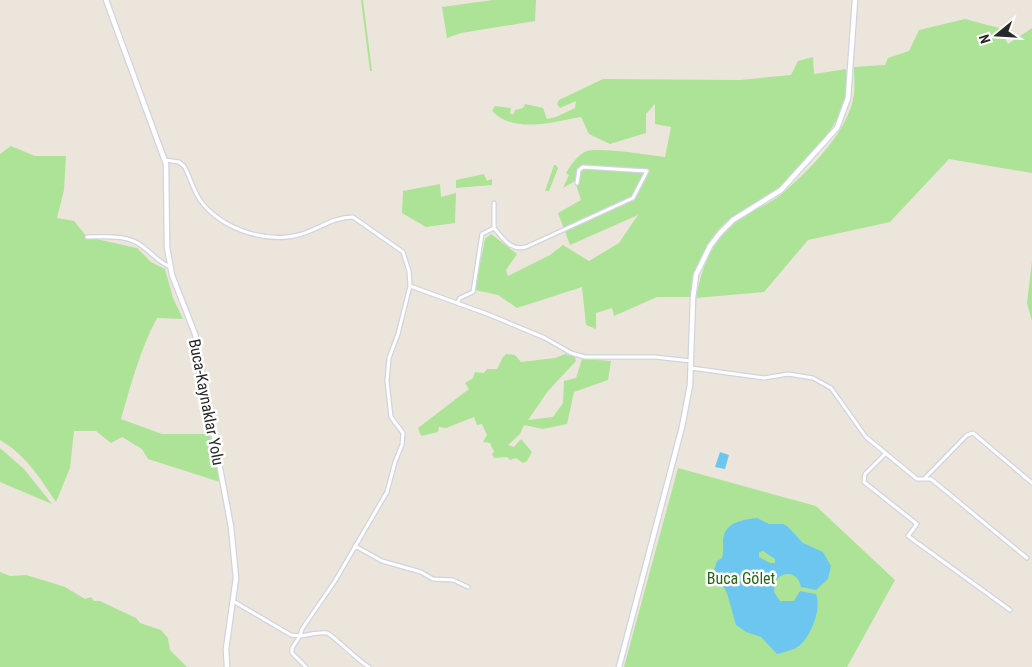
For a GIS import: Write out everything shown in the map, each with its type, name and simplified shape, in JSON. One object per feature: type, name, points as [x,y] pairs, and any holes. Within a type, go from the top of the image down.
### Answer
[{"type":"street","name":"Buca-Kaynaklar Yolu","points":[[106,0],[165,160],[168,179],[167,247],[170,267],[178,296],[195,334],[231,527],[236,578],[226,649],[227,667]]},
{"type":"street","points":[[619,667],[682,426],[690,385],[696,275],[710,246],[733,220],[782,190],[837,128],[848,98],[855,0]]},
{"type":"street","points":[[165,160],[179,162],[184,166],[203,205],[241,231],[252,235],[288,237],[311,231],[344,217],[358,218],[385,240],[395,244],[403,252],[409,271],[410,286],[398,334],[389,358],[387,381],[391,417],[403,433],[402,444],[395,462],[388,492],[354,546],[335,581],[302,628],[292,652],[306,667]]},
{"type":"street","points":[[494,204],[494,228],[510,247],[517,249],[526,247],[633,198],[647,171],[583,167],[579,170],[577,183]]},
{"type":"street","points":[[457,303],[460,298],[473,292],[482,234],[494,228]]},
{"type":"street","points":[[87,237],[116,237],[132,240],[142,246],[156,260],[170,267]]},
{"type":"street","points":[[410,286],[546,338],[571,353],[585,357],[655,357],[691,362]]},
{"type":"street","points":[[690,368],[764,378],[788,374],[818,381],[831,388],[840,398],[859,430],[917,479],[931,479],[1027,558]]},
{"type":"street","points":[[925,478],[971,433],[975,433],[1032,483]]},
{"type":"street","points":[[886,453],[865,474],[864,482],[917,524],[908,536],[1010,610]]},
{"type":"street","points":[[354,546],[382,561],[421,572],[433,579],[457,582],[468,587]]},
{"type":"street","points":[[233,601],[291,635],[330,634],[346,651],[369,667]]},
{"type":"green space","points":[[361,0],[363,0],[372,71],[370,71]]},
{"type":"green space","points":[[493,0],[536,0],[535,21],[461,33],[447,38],[442,7]]},
{"type":"green space","points":[[965,19],[999,28],[1008,44],[1032,28],[1032,173],[949,159],[890,222],[808,240],[764,292],[696,298],[704,266],[720,238],[735,222],[784,192],[806,172],[837,135],[851,108],[854,94],[854,67],[885,65],[888,58],[909,51],[919,30]]},
{"type":"green space","points":[[813,57],[814,74],[846,69],[846,96],[842,110],[828,134],[788,181],[769,196],[731,218],[715,234],[698,264],[690,297],[657,297],[614,316],[612,308],[596,313],[596,329],[586,325],[582,287],[517,308],[498,295],[475,290],[485,239],[491,234],[517,254],[506,270],[508,276],[550,255],[563,245],[589,261],[619,243],[638,215],[570,245],[558,213],[581,200],[575,181],[563,188],[569,175],[566,173],[577,158],[587,151],[593,150],[665,157],[671,127],[655,124],[655,104],[646,114],[646,133],[610,144],[589,134],[581,117],[546,123],[522,124],[501,118],[492,111],[495,106],[511,108],[510,113],[513,115],[515,110],[523,108],[525,104],[543,108],[547,119],[575,108],[576,101],[560,108],[557,104],[559,100],[603,79],[740,80],[791,75],[798,61]]},
{"type":"green space","points":[[11,146],[35,156],[66,156],[64,190],[57,218],[74,221],[87,237],[137,248],[151,262],[165,269],[173,298],[183,319],[157,318],[132,380],[121,419],[162,434],[210,434],[220,482],[148,459],[142,449],[122,437],[111,443],[96,431],[74,431],[70,468],[56,502],[25,460],[0,440],[0,154]]},
{"type":"green space","points":[[554,165],[558,168],[549,191],[545,191]]},
{"type":"green space","points":[[484,174],[487,181],[492,179],[492,185],[456,188],[456,180]]},
{"type":"green space","points":[[440,184],[441,197],[456,193],[455,223],[426,227],[402,213],[403,191]]},
{"type":"green space","points":[[1032,261],[1032,321],[1027,303]]},
{"type":"green space","points":[[506,354],[515,355],[521,362],[555,358],[565,354],[575,357],[576,361],[548,391],[528,420],[553,417],[563,403],[564,381],[576,378],[582,359],[611,361],[608,380],[574,392],[567,424],[543,429],[524,425],[520,434],[508,445],[514,447],[521,439],[532,452],[527,461],[523,463],[516,458],[510,460],[507,457],[494,458],[492,454],[494,452],[490,443],[483,442],[487,435],[482,424],[477,425],[474,417],[446,428],[439,427],[438,432],[421,436],[418,428],[469,389],[465,383],[473,378],[475,372],[484,373],[487,369],[497,369]]},
{"type":"green space","points":[[0,448],[24,469],[52,504],[0,482]]},
{"type":"green space","name":"Buca Gölet","points":[[678,468],[816,506],[895,580],[847,667],[624,667]]},
{"type":"green space","points":[[0,572],[10,576],[26,575],[65,587],[85,599],[91,597],[94,601],[100,601],[136,618],[140,623],[161,630],[168,638],[170,650],[187,667],[0,667]]},
{"type":"water","points":[[720,452],[729,455],[725,469],[715,467]]},
{"type":"water","points":[[757,518],[769,524],[783,524],[787,526],[803,543],[823,552],[831,566],[828,579],[816,590],[801,587],[797,578],[790,574],[782,575],[775,581],[774,592],[780,601],[794,601],[800,591],[816,594],[818,607],[808,636],[803,642],[794,649],[777,654],[761,637],[746,632],[736,625],[727,593],[714,570],[717,561],[722,558],[726,530],[739,521]],"holes":[[[763,551],[775,559],[775,563],[770,563],[759,557],[759,552]]]}]
